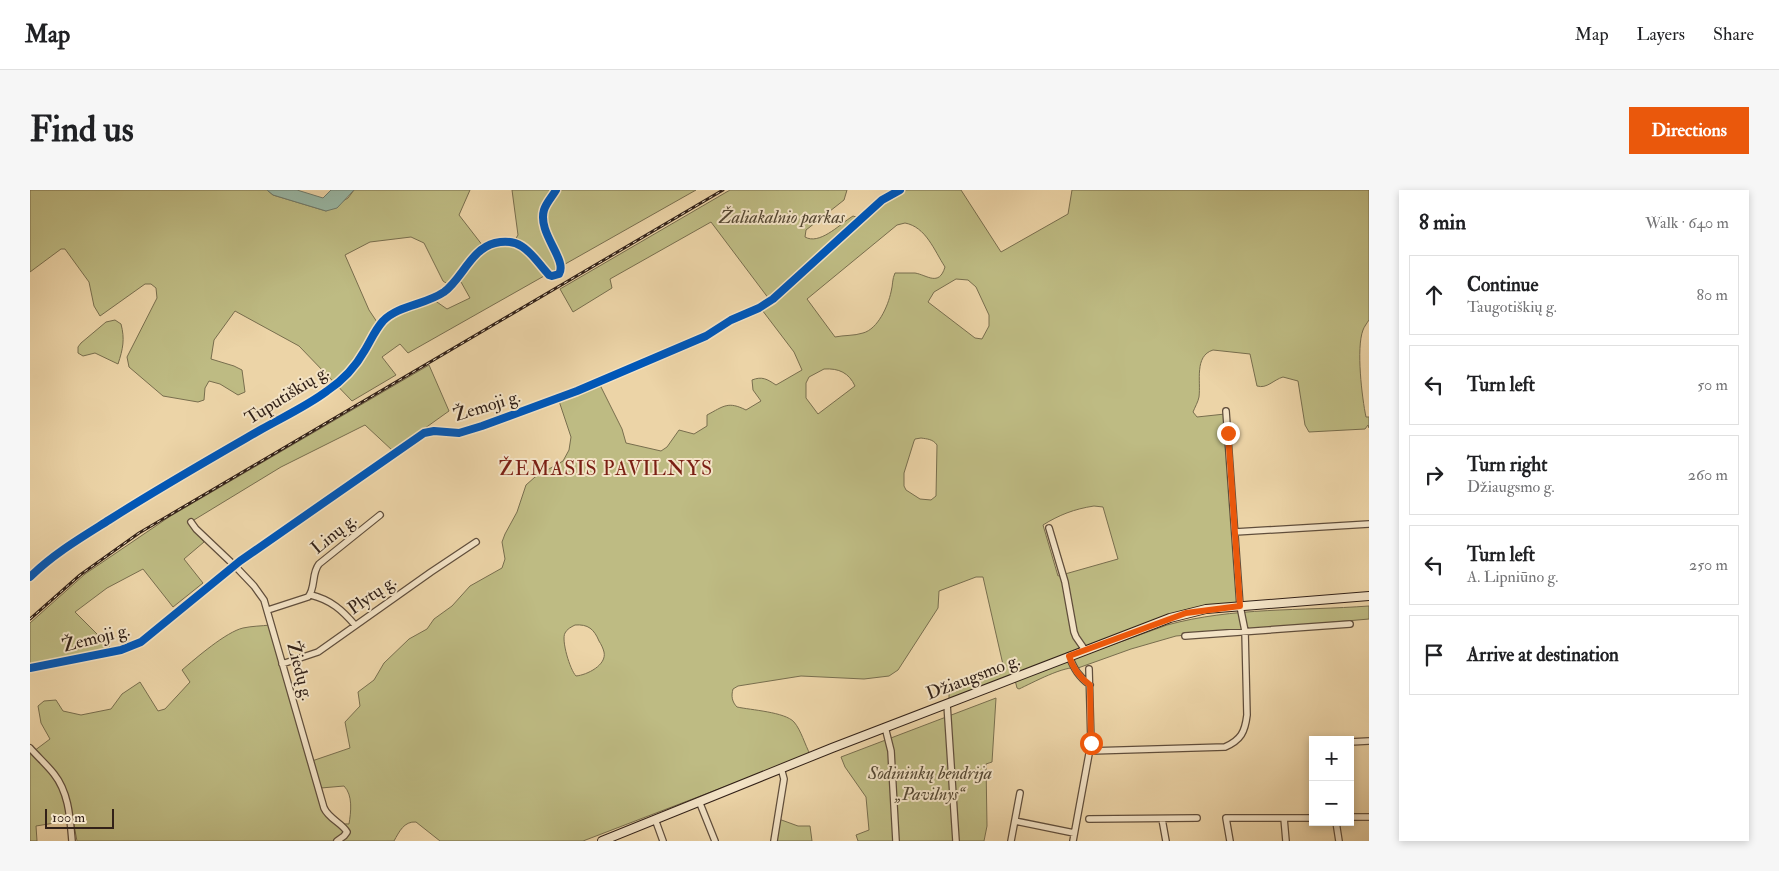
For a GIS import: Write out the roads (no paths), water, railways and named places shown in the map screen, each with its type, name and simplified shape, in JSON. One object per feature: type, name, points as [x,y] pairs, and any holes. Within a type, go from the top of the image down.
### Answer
[{"type":"street","name":"Tuputiškių g.","points":[[30,577],[50,559],[159,488],[327,391],[354,367],[373,334],[383,321],[399,311],[429,300],[444,292],[476,255],[490,245],[506,242],[522,246],[529,250],[549,275],[559,274],[561,266],[543,226],[543,217],[547,203],[556,190]]},
{"type":"street","name":"Žemoji g.","points":[[30,668],[133,647],[235,566],[424,433],[434,431],[459,434],[577,391],[706,336],[731,320],[759,308],[782,292],[882,200],[900,190]]},
{"type":"street","points":[[1090,751],[1225,747],[1236,741],[1246,728],[1244,631],[1240,606],[1226,411]]},
{"type":"street","name":"Linų g.","points":[[311,595],[317,567],[380,515]]},
{"type":"street","name":"Žiedų g.","points":[[190,522],[260,593],[268,610],[324,808],[331,818],[345,828],[347,832],[337,841]]},
{"type":"street","points":[[1235,532],[1369,524]]},
{"type":"street","points":[[1049,528],[1065,582],[1074,632],[1085,650]]},
{"type":"street","name":"Plytų g.","points":[[282,664],[318,652],[476,542]]},
{"type":"street","points":[[268,610],[311,595],[335,604],[355,625]]},
{"type":"street","name":"Džiaugsmo g.","points":[[602,841],[781,768],[1069,656],[1186,613],[1240,606],[1369,596]]},
{"type":"street","points":[[1185,636],[1350,624]]},
{"type":"street","points":[[1069,656],[1074,669],[1082,680],[1090,685]]},
{"type":"street","points":[[1073,841],[1090,751],[1092,725],[1089,668]]},
{"type":"street","points":[[946,704],[956,841]]},
{"type":"street","points":[[885,728],[891,752],[896,841]]},
{"type":"street","points":[[1354,742],[1369,741]]},
{"type":"street","points":[[30,748],[54,774],[61,785],[68,807],[72,841]]},
{"type":"street","points":[[774,841],[784,779],[781,768]]},
{"type":"street","points":[[1011,841],[1020,794]]},
{"type":"street","points":[[699,801],[715,841]]},
{"type":"street","points":[[1354,817],[1369,817]]},
{"type":"street","points":[[1089,819],[1197,818]]},
{"type":"street","points":[[1230,841],[1226,818],[1309,818]]},
{"type":"street","points":[[1284,818],[1286,841]]},
{"type":"street","points":[[655,819],[664,841]]},
{"type":"street","points":[[1162,819],[1166,841]]},
{"type":"street","points":[[1015,821],[1074,833]]},
{"type":"street","points":[[1337,826],[1339,841]]},
{"type":"railway","points":[[30,619],[80,575],[139,533],[723,190]]},
{"type":"district","name":"ŽEMASIS PAVILNYS","points":[[606,468]]},
{"type":"park label","name":"Žaliakalnio parkas","points":[[782,217]]},
{"type":"park label","name":"Sodininkų bendrija „Pavilnys“","points":[[930,783]]}]
